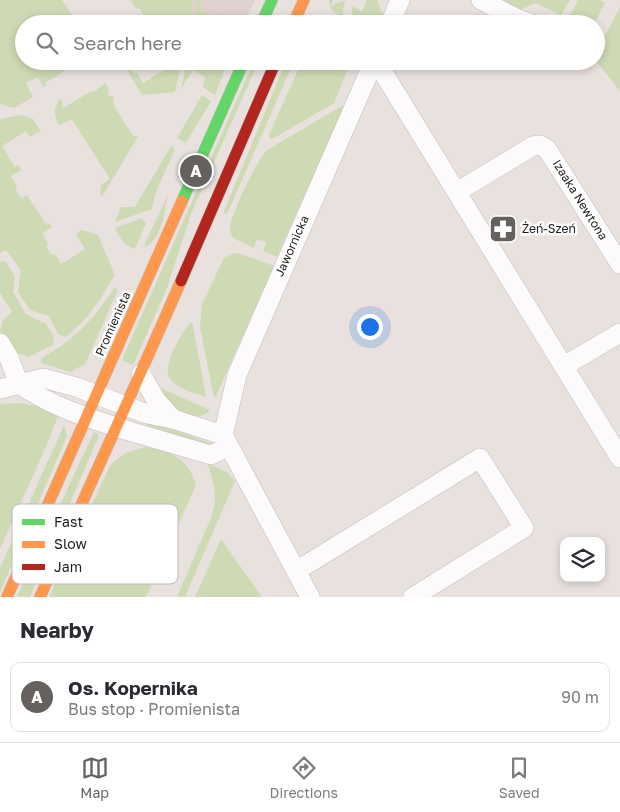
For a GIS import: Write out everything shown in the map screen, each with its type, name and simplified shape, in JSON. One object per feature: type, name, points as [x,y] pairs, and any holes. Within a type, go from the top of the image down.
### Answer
[{"type":"street","points":[[265,15],[272,0]]},
{"type":"street","points":[[297,15],[304,0]]},
{"type":"street","points":[[394,15],[400,0]]},
{"type":"street","points":[[481,0],[513,15]]},
{"type":"street","name":"Promienista","points":[[48,504],[240,70]]},
{"type":"street","points":[[81,504],[125,405],[141,374],[272,70]]},
{"type":"street","name":"Jawornicka","points":[[226,441],[237,375],[371,70]]},
{"type":"street","points":[[381,70],[620,458]]},
{"type":"street","name":"Izaaka Newtona","points":[[457,192],[533,146],[540,145],[547,149],[620,264]]},
{"type":"street","points":[[564,366],[620,332]]},
{"type":"street","points":[[0,343],[9,358],[19,384],[35,395],[87,417],[211,455],[226,441]]},
{"type":"street","points":[[141,374],[162,408],[173,419]]},
{"type":"street","points":[[0,390],[43,378],[76,387],[147,414],[173,419],[226,441],[310,597]]},
{"type":"street","points":[[296,571],[480,458],[524,528],[413,597]]},
{"type":"street","name":"Promienista","points":[[7,597],[13,584]]},
{"type":"street","points":[[40,597],[46,584]]},
{"type":"shaded area","points":[[155,0],[255,0],[248,15],[164,15]]},
{"type":"green space","points":[[0,0],[62,0],[72,15],[15,15],[15,70],[66,70],[45,83],[47,85],[43,87],[38,77],[26,83],[33,97],[14,108],[0,104]]},
{"type":"green space","points":[[130,0],[191,0],[192,15],[144,15],[139,8],[136,9]]},
{"type":"green space","points":[[196,0],[203,0],[198,8],[210,15],[195,15]]},
{"type":"green space","points":[[329,0],[333,0],[331,6],[345,0],[344,15],[339,15],[331,9]]},
{"type":"green space","points":[[367,0],[377,0],[383,15],[353,15],[353,6],[362,12]]},
{"type":"green space","points":[[498,0],[570,0],[561,15],[535,3],[520,10]]},
{"type":"green space","points":[[578,0],[599,0],[605,3],[599,15],[570,15]]},
{"type":"green space","points":[[620,7],[620,91],[603,70],[605,70],[605,46],[607,42],[605,41],[605,36]]},
{"type":"green space","points":[[127,70],[131,70],[134,74],[137,73],[143,83],[164,70],[180,70],[175,92],[142,95]]},
{"type":"green space","points":[[185,70],[193,70],[181,89]]},
{"type":"green space","points":[[193,70],[225,70],[215,95],[203,87],[205,77]]},
{"type":"green space","points":[[250,70],[255,70],[191,214],[167,288],[133,365],[122,360]]},
{"type":"green space","points":[[282,70],[290,70],[228,212],[223,214]]},
{"type":"green space","points":[[298,70],[347,70],[334,103],[274,138],[270,139],[269,135]]},
{"type":"green space","points":[[105,83],[108,87],[109,97],[113,96],[114,106],[133,136],[138,136],[102,197],[100,194],[101,185],[110,179],[72,119],[59,125],[55,111],[61,98],[63,108],[95,91]]},
{"type":"green space","points":[[202,95],[211,101],[186,143],[177,138]]},
{"type":"green space","points":[[344,106],[277,257],[263,251],[266,242],[257,239],[254,248],[233,238],[230,227],[235,211],[252,175],[267,150]]},
{"type":"green space","points":[[22,115],[33,119],[41,131],[30,137],[26,131],[2,146],[15,167],[18,165],[21,170],[11,176],[21,198],[27,195],[46,224],[49,223],[52,227],[42,233],[48,244],[46,246],[52,255],[55,254],[61,264],[85,249],[76,234],[82,230],[98,235],[115,275],[86,318],[66,337],[58,334],[49,316],[30,310],[18,292],[21,270],[6,250],[0,253],[0,119]]},
{"type":"green space","points":[[171,146],[175,149],[156,192],[152,209],[115,222],[121,207],[135,207]]},
{"type":"green space","points":[[168,195],[159,231],[151,243],[145,247],[145,243]]},
{"type":"green space","points":[[142,218],[146,223],[135,249],[131,248],[125,244],[115,228]]},
{"type":"green space","points":[[238,253],[274,266],[215,398],[200,327],[202,304],[224,258]]},
{"type":"green space","points":[[0,261],[6,262],[15,277],[13,292],[26,314],[46,324],[54,337],[53,345],[29,357],[12,351],[0,332],[3,320],[12,312],[0,293]]},
{"type":"green space","points":[[115,287],[118,290],[85,364],[70,372],[41,363],[42,358],[74,336],[92,318]]},
{"type":"green space","points":[[127,289],[128,293],[102,350],[103,341]]},
{"type":"green space","points":[[192,322],[206,397],[178,386],[171,380],[168,374],[170,358],[174,349]]},
{"type":"green space","points":[[156,386],[210,410],[199,416],[181,413],[171,406]]},
{"type":"green space","points":[[19,403],[34,406],[58,416],[20,504],[12,504],[12,522],[0,549],[0,404]]},
{"type":"green space","points":[[138,417],[213,444],[201,444],[141,423],[135,418]]},
{"type":"green space","points":[[64,425],[67,436],[38,504],[29,504]]},
{"type":"green space","points":[[94,432],[99,435],[70,504],[60,504]]},
{"type":"green space","points":[[145,447],[163,450],[177,457],[189,469],[196,485],[178,525],[178,504],[92,504],[111,464],[126,453]]},
{"type":"green space","points":[[208,464],[227,472],[235,481],[185,597],[177,597],[211,518],[215,503],[214,486]]},
{"type":"green space","points":[[221,539],[262,597],[195,597]]},
{"type":"green space","points":[[12,541],[12,564],[0,592],[0,568]]},
{"type":"green space","points":[[23,584],[36,584],[30,597],[17,597]]},
{"type":"green space","points":[[55,584],[152,584],[146,597],[49,597]]},
{"type":"traffic: fast","points":[[265,15],[272,0]]},
{"type":"traffic: fast","points":[[182,201],[240,70]]},
{"type":"traffic: slow","points":[[297,15],[304,0]]},
{"type":"traffic: slow","points":[[48,504],[182,201]]},
{"type":"traffic: slow","points":[[82,504],[181,281]]},
{"type":"traffic: slow","points":[[7,597],[13,584]]},
{"type":"traffic: slow","points":[[40,597],[46,584]]},
{"type":"traffic: jam","points":[[181,281],[272,70]]},
{"type":"place","name":"Os. Kopernika","points":[[196,171]]},
{"type":"place","name":"Żeń-Szeń","points":[[503,229]]}]
